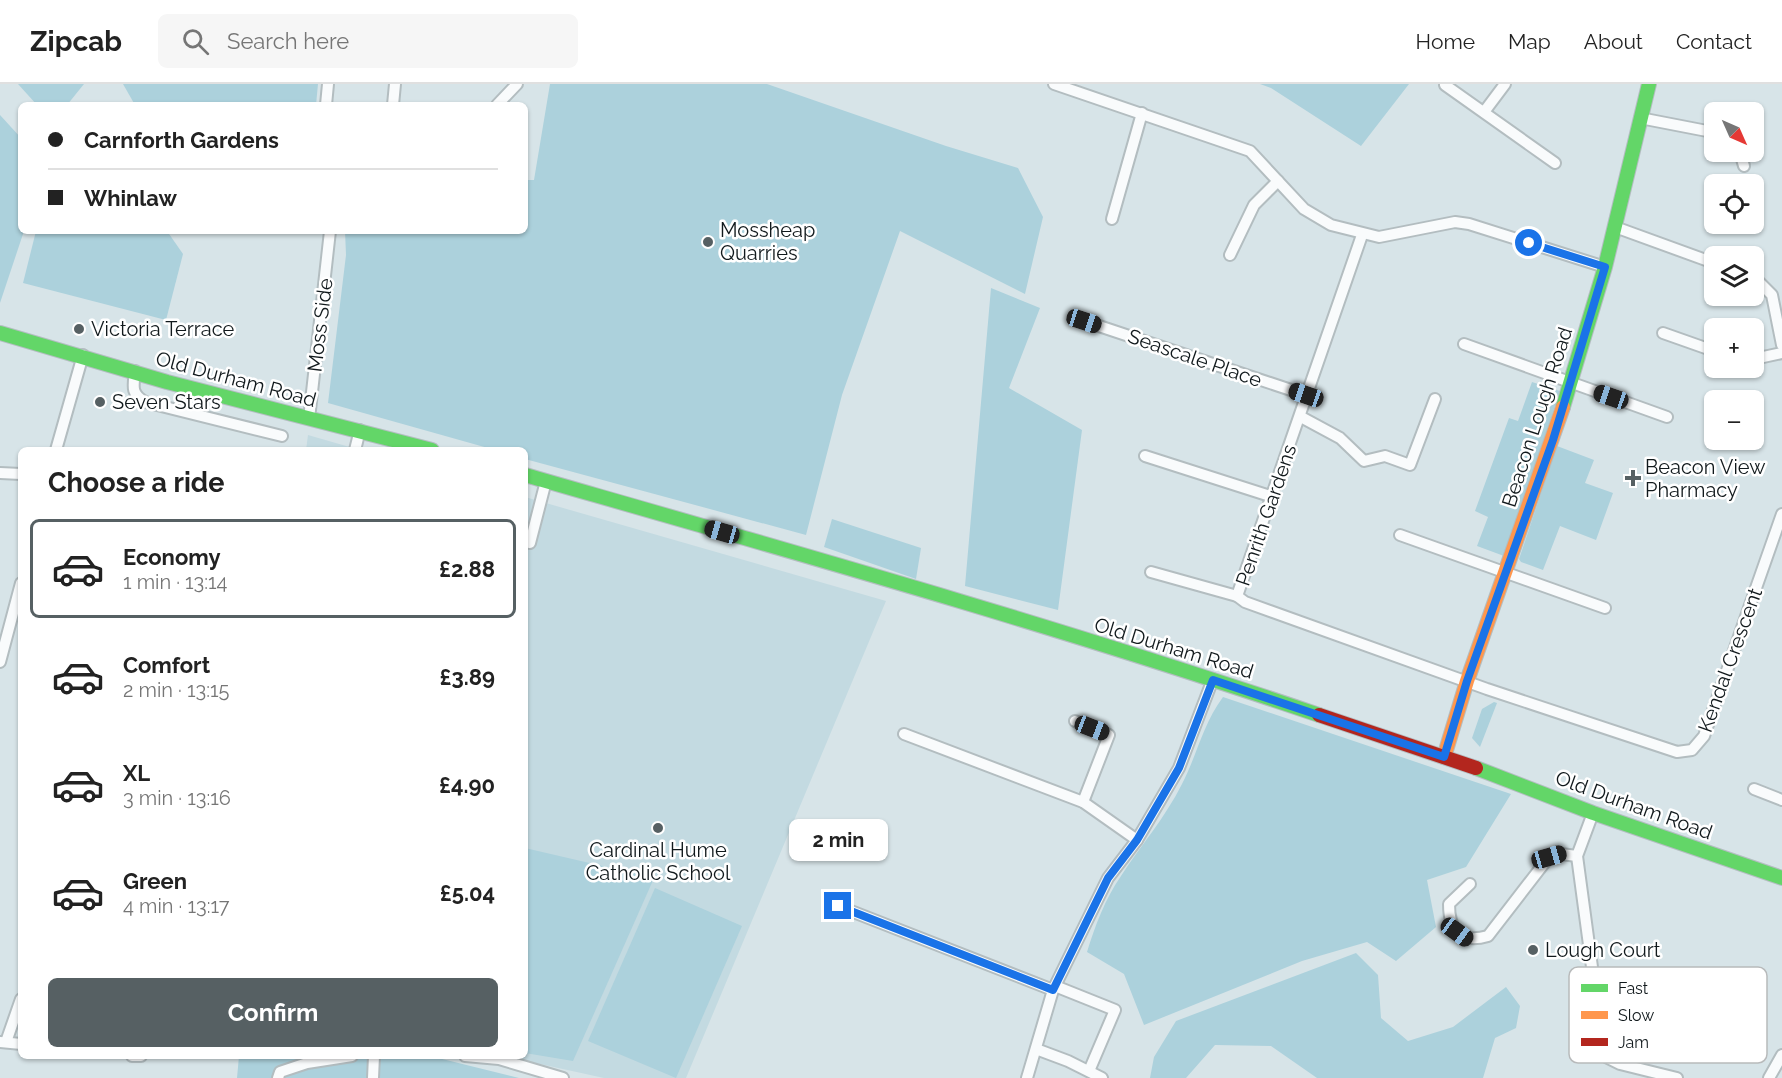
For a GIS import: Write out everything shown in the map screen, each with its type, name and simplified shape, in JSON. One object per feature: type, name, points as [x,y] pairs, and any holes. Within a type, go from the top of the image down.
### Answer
[{"type":"main road","name":"Beacon Lough Road","points":[[1444,757],[1467,681],[1553,440],[1605,267],[1648,84]]},
{"type":"main road","name":"Old Durham Road","points":[[0,333],[309,419],[421,447]]},
{"type":"main road","name":"Old Durham Road","points":[[528,476],[797,553],[1213,680],[1444,757],[1593,813],[1782,878]]},
{"type":"street","points":[[326,102],[328,84]]},
{"type":"street","points":[[393,102],[395,84]]},
{"type":"street","points":[[500,102],[517,84]]},
{"type":"street","points":[[1054,84],[1250,151],[1314,217],[1362,235],[1379,237],[1455,222],[1469,224],[1605,267]]},
{"type":"street","points":[[1484,112],[1505,84]]},
{"type":"street","points":[[1445,85],[1555,163]]},
{"type":"street","points":[[1112,219],[1142,113]]},
{"type":"street","points":[[1640,118],[1704,130]]},
{"type":"street","points":[[1743,162],[1744,166]]},
{"type":"street","points":[[1230,255],[1254,205],[1278,182]]},
{"type":"street","points":[[1615,227],[1704,259]]},
{"type":"street","name":"Moss Side","points":[[309,419],[330,234]]},
{"type":"street","name":"Penrith Gardens","points":[[1362,235],[1306,395],[1301,417],[1270,496],[1237,596],[1245,602],[1467,681]]},
{"type":"street","points":[[1764,287],[1772,295],[1782,345]]},
{"type":"street","name":"Seascale Place","points":[[1084,321],[1306,395]]},
{"type":"street","points":[[1663,333],[1704,347]]},
{"type":"street","points":[[1464,344],[1667,417]]},
{"type":"street","points":[[1764,357],[1782,353]]},
{"type":"street","points":[[57,447],[83,355]]},
{"type":"street","points":[[135,371],[133,389],[136,397],[146,402],[282,436]]},
{"type":"street","points":[[1301,417],[1340,438],[1364,461],[1385,456],[1410,465],[1435,399]]},
{"type":"street","points":[[356,447],[360,430]]},
{"type":"street","points":[[1145,456],[1270,496]]},
{"type":"street","points":[[0,473],[18,474]]},
{"type":"street","points":[[528,542],[530,543],[546,481]]},
{"type":"street","name":"Kendal Crescent","points":[[1467,681],[1677,752],[1692,750],[1704,736],[1782,514]]},
{"type":"street","points":[[1400,535],[1605,608]]},
{"type":"street","points":[[1150,572],[1237,596]]},
{"type":"street","points":[[1,657],[18,594]]},
{"type":"street","points":[[1027,1078],[1054,988],[1108,878],[1137,840],[1179,768],[1213,680]]},
{"type":"street","points":[[1075,721],[1109,735],[1083,802]]},
{"type":"street","points":[[904,734],[1083,802],[1137,840]]},
{"type":"street","points":[[1754,789],[1782,800]]},
{"type":"street","points":[[1592,967],[1577,856],[1593,813]]},
{"type":"street","points":[[1470,884],[1449,904],[1449,914],[1451,924],[1457,932],[1467,940],[1476,940],[1488,936],[1549,857],[1561,854],[1577,856]]},
{"type":"street","points":[[838,906],[1114,1010],[1089,1071]]},
{"type":"street","points":[[18,1006],[3,1042],[18,1044]]},
{"type":"street","points":[[1036,1049],[1102,1078]]},
{"type":"street","points":[[1769,1078],[1782,1055]]},
{"type":"street","points":[[278,1078],[280,1072],[307,1063],[333,1059]]},
{"type":"street","points":[[373,1078],[374,1059]]},
{"type":"street","points":[[499,1059],[542,1075],[563,1078]]},
{"type":"street","points":[[1618,1063],[1677,1078]]},
{"type":"shaded area","points":[[18,84],[84,84],[69,102],[34,102]]},
{"type":"shaded area","points":[[123,84],[318,84],[316,102],[133,102]]},
{"type":"shaded area","points":[[550,84],[767,84],[946,146],[1018,168],[1043,217],[1025,294],[900,231],[842,395],[806,535],[528,460],[528,447],[484,447],[328,403],[346,255],[345,234],[528,234],[528,180],[534,180]]},
{"type":"shaded area","points":[[1260,84],[1409,84],[1361,146],[1271,88]]},
{"type":"shaded area","points":[[0,115],[18,135],[18,234],[23,234],[0,303]]},
{"type":"shaded area","points":[[35,234],[169,234],[183,254],[166,320],[23,283]]},
{"type":"shaded area","points":[[991,288],[1040,308],[1009,388],[1082,430],[1058,610],[965,586]]},
{"type":"shaded area","points":[[1532,382],[1560,391],[1504,556],[1477,546],[1488,517],[1475,511],[1509,418],[1518,421]]},
{"type":"shaded area","points":[[308,435],[350,447],[306,447]]},
{"type":"shaded area","points":[[1557,446],[1594,460],[1585,483],[1613,493],[1596,540],[1560,526],[1543,570],[1521,562],[1519,559]]},
{"type":"shaded area","name":"Cardinal Hume Catholic School","points":[[528,498],[886,601],[686,1078],[604,1078],[517,1059],[528,1059]]},
{"type":"shaded area","points":[[832,519],[921,548],[916,579],[824,547]]},
{"type":"shaded area","points":[[1223,697],[1511,794],[1466,867],[1427,880],[1436,927],[1396,961],[1367,942],[1302,961],[1144,1025],[1124,974],[1087,952],[1110,894],[1175,796],[1210,718]]},
{"type":"shaded area","points":[[1494,702],[1497,703],[1480,747],[1472,738],[1482,709]]},
{"type":"shaded area","points":[[528,849],[654,878],[573,1061],[528,1054]]},
{"type":"shaded area","points":[[655,888],[742,926],[676,1078],[588,1041]]},
{"type":"shaded area","points":[[1356,953],[1378,975],[1381,1018],[1408,1041],[1453,1027],[1506,987],[1520,1006],[1516,1028],[1495,1038],[1483,1078],[1317,1078],[1271,1046],[1215,1045],[1186,1078],[1150,1078],[1154,1057],[1176,1021]]},
{"type":"shaded area","points":[[239,1059],[442,1059],[519,1078],[237,1078]]},
{"type":"traffic: fast","points":[[1563,407],[1605,267],[1649,84]]},
{"type":"traffic: fast","points":[[0,333],[167,382],[420,447]]},
{"type":"traffic: fast","points":[[528,476],[1023,620],[1319,715]]},
{"type":"traffic: fast","points":[[1476,768],[1593,813],[1782,878]]},
{"type":"traffic: slow","points":[[1444,757],[1467,681],[1563,407]]},
{"type":"traffic: jam","points":[[1319,715],[1476,768]]},
{"type":"place","name":"Mossheap Quarries","points":[[708,242]]},
{"type":"place","name":"Victoria Terrace","points":[[79,329]]},
{"type":"place","name":"Seven Stars","points":[[100,402]]},
{"type":"place","name":"Beacon View Pharmacy","points":[[1633,478]]},
{"type":"place","name":"Cardinal Hume Catholic School","points":[[658,828]]},
{"type":"place","name":"Lough Court","points":[[1533,950]]},
{"type":"route","points":[[838,906],[1053,990],[1108,878],[1137,840],[1179,768],[1213,680],[1444,757],[1467,681],[1553,440],[1605,267],[1529,243]]}]
